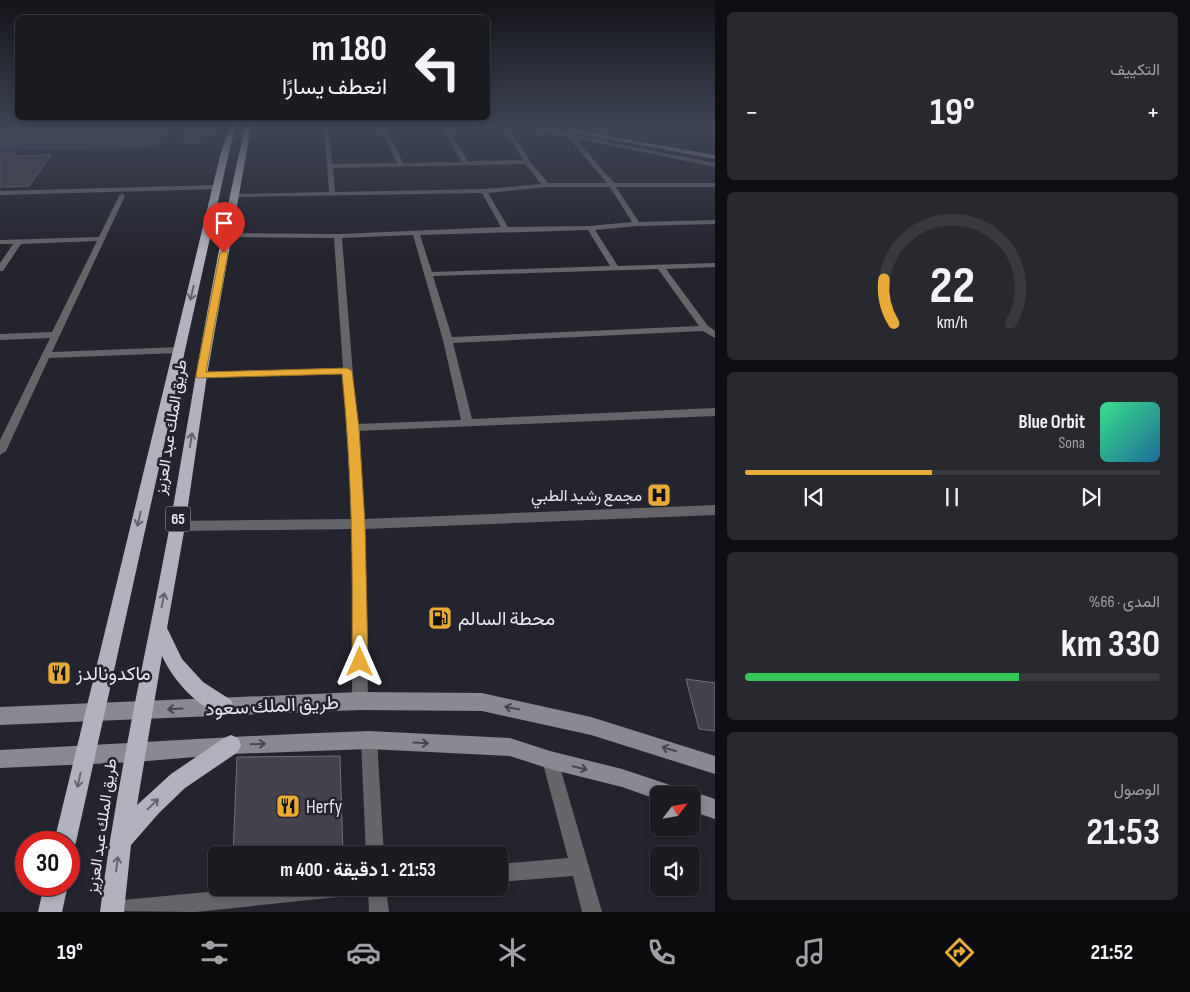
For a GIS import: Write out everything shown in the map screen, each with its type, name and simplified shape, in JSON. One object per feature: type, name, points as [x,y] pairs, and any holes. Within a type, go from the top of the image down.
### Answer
[{"type":"highway","name":"طريق الملك عبد العزيز","points":[[67,831],[216,190],[225,170]]},
{"type":"highway","name":"طريق الملك عبد العزيز","points":[[112,911],[120,840],[177,526],[201,375],[236,196],[239,170]]},
{"type":"highway","points":[[158,629],[176,665],[196,689],[224,707]]},
{"type":"highway","points":[[120,840],[151,805],[178,781],[231,745]]},
{"type":"highway","points":[[50,912],[54,896]]},
{"type":"main road","name":"طريق الملك سعود","points":[[0,716],[360,701],[482,702],[591,726],[715,765]]},
{"type":"main road","points":[[0,758],[84,756],[231,745],[369,740],[510,746],[550,760],[622,778],[650,788]]},
{"type":"main road","points":[[700,804],[715,809]]},
{"type":"street","points":[[330,170],[332,194]]},
{"type":"street","points":[[534,170],[546,185]]},
{"type":"street","points":[[599,170],[612,185],[637,224]]},
{"type":"street","points":[[236,196],[484,191],[546,185],[715,184]]},
{"type":"street","points":[[0,193],[216,190]]},
{"type":"street","points":[[0,199],[122,196],[216,190]]},
{"type":"street","points":[[484,191],[506,229]]},
{"type":"street","points":[[1,449],[122,196]]},
{"type":"street","points":[[228,235],[338,236],[715,222]]},
{"type":"street","points":[[590,228],[615,268]]},
{"type":"street","points":[[416,233],[430,274],[448,340],[467,422]]},
{"type":"street","points":[[338,236],[359,524],[360,701]]},
{"type":"street","points":[[0,242],[101,239]]},
{"type":"street","points":[[0,269],[19,241]]},
{"type":"street","points":[[430,274],[715,265]]},
{"type":"street","points":[[660,266],[705,328],[715,335]]},
{"type":"street","points":[[448,340],[705,328]]},
{"type":"street","points":[[0,337],[56,335]]},
{"type":"street","points":[[46,355],[178,350]]},
{"type":"street","points":[[201,375],[347,371]]},
{"type":"street","points":[[353,428],[715,412]]},
{"type":"street","points":[[177,526],[359,524],[715,510]]},
{"type":"street","points":[[369,740],[375,846]]},
{"type":"street","points":[[550,760],[592,912]]},
{"type":"street","points":[[508,872],[580,866]]},
{"type":"street","points":[[112,911],[259,896]]},
{"type":"street","points":[[378,896],[379,912]]},
{"type":"building","points":[[0,170],[41,170],[29,186],[0,187]]},
{"type":"building","points":[[686,679],[715,683],[715,731],[699,729]]},
{"type":"building","name":"Herfy","points":[[340,756],[343,846],[233,846],[237,757]]},
{"type":"place","name":"مجمع رشيد الطبي","points":[[659,495]]},
{"type":"place","name":"محطة السالم","points":[[440,618]]},
{"type":"place","name":"ماكدونالدز","points":[[59,673]]},
{"type":"place","name":"Herfy","points":[[288,806]]},
{"type":"route","points":[[224,253],[201,375],[347,371],[353,428],[359,524],[360,662]]}]
